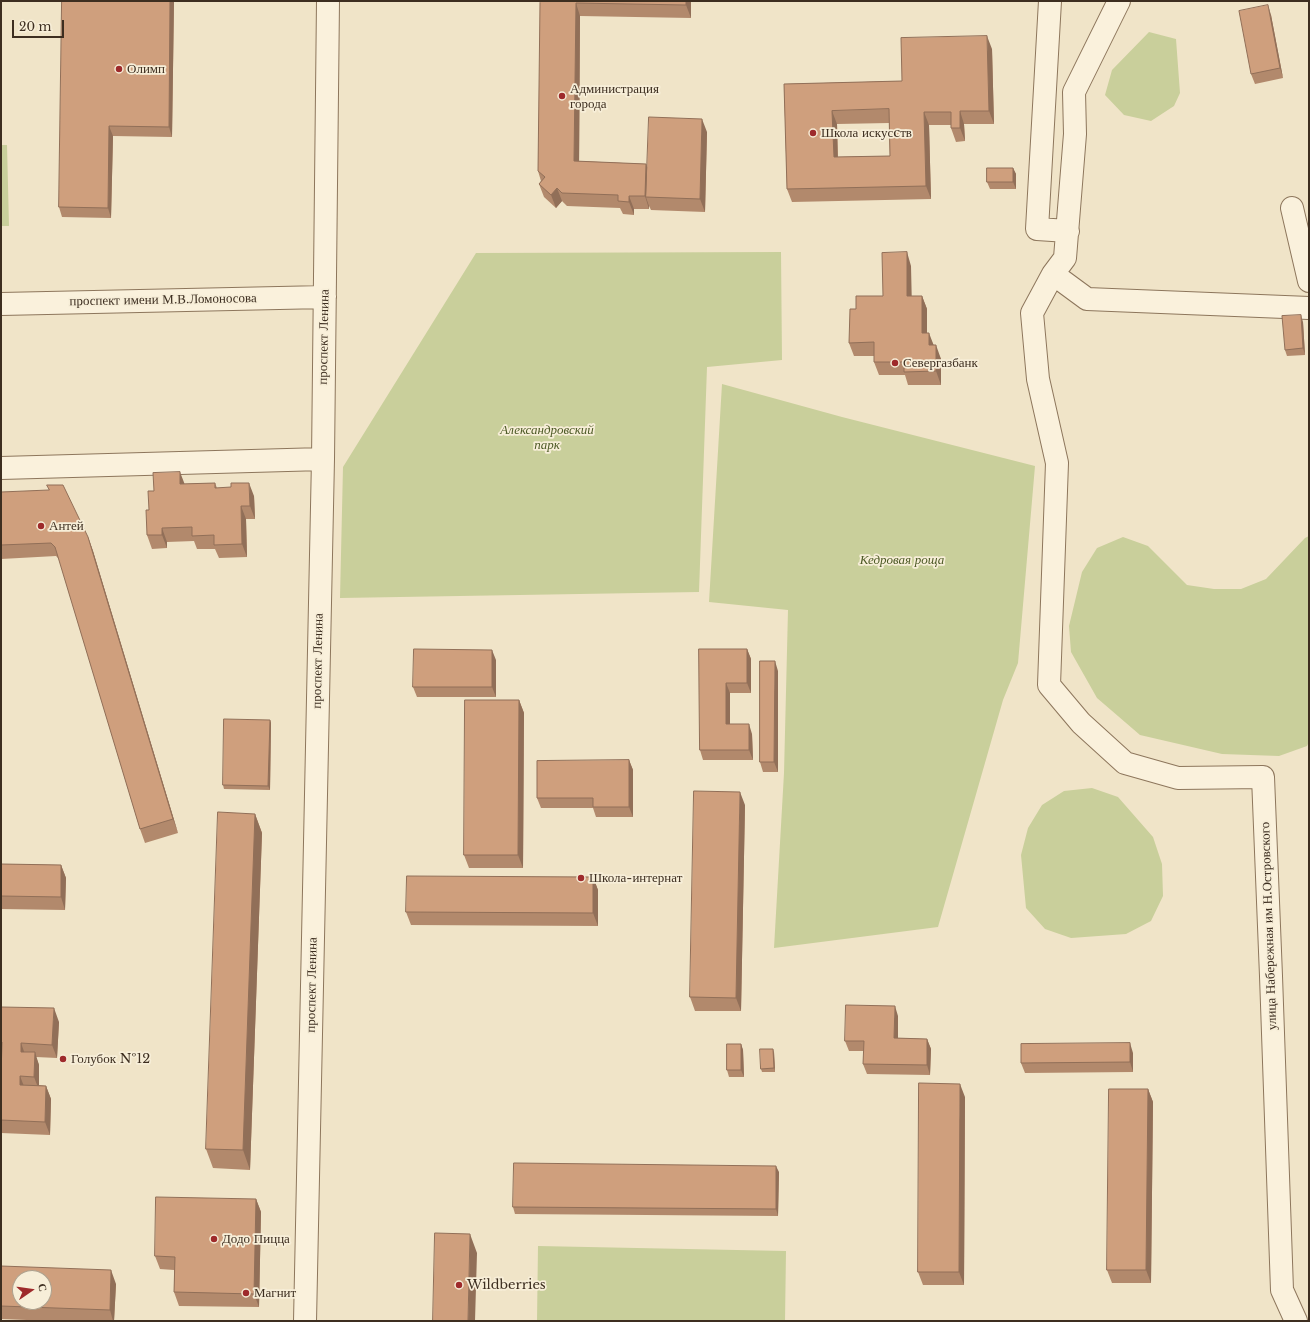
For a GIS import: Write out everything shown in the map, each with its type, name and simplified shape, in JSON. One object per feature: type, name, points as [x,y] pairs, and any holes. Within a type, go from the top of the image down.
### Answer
[{"type":"street","name":"проспект Ленина","points":[[305,1321],[323,459],[328,1]]},
{"type":"street","points":[[1050,1],[1037,229],[1068,231]]},
{"type":"street","points":[[1118,1],[1074,92],[1075,134],[1065,258],[1053,274],[1087,299],[1309,308]]},
{"type":"street","points":[[1292,208],[1309,281]]},
{"type":"street","name":"улица Набережная им Н.Островского","points":[[1053,274],[1032,313],[1038,380],[1057,463],[1049,685],[1081,723],[1126,763],[1178,778],[1263,777],[1282,1290],[1296,1321]]},
{"type":"street","name":"проспект имени М.В.Ломоносова","points":[[1,304],[325,297]]},
{"type":"street","points":[[1,468],[323,459]]},
{"type":"green space","points":[[1149,32],[1176,39],[1180,93],[1174,106],[1151,121],[1124,115],[1105,95],[1112,70]]},
{"type":"green space","points":[[1,145],[7,145],[9,226],[1,226]]},
{"type":"green space","name":"Александровский парк","points":[[781,252],[782,360],[707,367],[699,592],[340,598],[343,467],[476,253]]},
{"type":"green space","name":"Кедровая роща","points":[[722,384],[842,417],[1035,466],[1018,663],[1003,700],[938,927],[774,948],[784,773],[788,610],[709,602]]},
{"type":"green space","points":[[1309,536],[1309,742],[1307,746],[1279,756],[1222,754],[1140,735],[1097,698],[1071,652],[1069,626],[1082,572],[1097,548],[1123,537],[1148,546],[1187,585],[1214,589],[1241,589],[1266,579],[1305,538]]},
{"type":"green space","points":[[1092,788],[1118,797],[1153,837],[1162,864],[1163,896],[1151,921],[1126,934],[1071,938],[1045,929],[1026,908],[1021,855],[1028,828],[1042,805],[1064,791]]},
{"type":"green space","points":[[538,1246],[786,1251],[785,1321],[537,1321]]},
{"type":"building","name":"Олимп","points":[[62,1],[170,1],[169,127],[109,126],[108,208],[59,207]]},
{"type":"building","name":"Администрация города","points":[[541,1],[686,1],[686,5],[576,3],[574,161],[646,164],[645,196],[629,196],[629,202],[618,201],[618,195],[562,193],[557,188],[551,195],[539,184],[545,177],[538,171]]},
{"type":"building","points":[[1268,5],[1280,68],[1251,74],[1239,11]]},
{"type":"building","name":"Школа искусcтв","points":[[987,36],[989,111],[960,111],[960,128],[951,128],[951,112],[924,112],[926,186],[787,189],[784,84],[902,81],[901,38]],"holes":[[[889,109],[890,156],[834,157],[832,111]]]},
{"type":"building","points":[[649,117],[702,119],[700,199],[646,197]]},
{"type":"building","points":[[987,168],[1013,168],[1013,182],[987,182]]},
{"type":"building","points":[[907,252],[907,296],[922,296],[922,333],[929,333],[929,345],[936,345],[936,371],[904,372],[904,362],[874,362],[874,342],[849,343],[850,309],[856,309],[856,296],[883,296],[882,253]]},
{"type":"building","points":[[1301,315],[1303,348],[1285,350],[1282,316]]},
{"type":"building","points":[[180,472],[180,484],[215,483],[215,488],[231,487],[231,483],[249,483],[250,506],[241,506],[242,544],[214,545],[214,535],[192,536],[192,527],[162,528],[162,535],[147,535],[146,510],[149,510],[148,491],[154,491],[153,473]]},
{"type":"building","points":[[47,485],[63,485],[88,537],[173,819],[140,829],[55,547],[51,543],[1,545],[1,492],[49,490]]},
{"type":"building","points":[[414,649],[492,650],[492,687],[413,687]]},
{"type":"building","points":[[699,649],[747,649],[747,683],[726,683],[726,724],[749,724],[749,750],[700,750]]},
{"type":"building","points":[[760,661],[775,661],[774,762],[760,762]]},
{"type":"building","points":[[465,700],[519,700],[518,855],[464,855]]},
{"type":"building","points":[[224,719],[270,720],[268,786],[223,785]]},
{"type":"building","points":[[629,760],[629,807],[593,807],[593,798],[537,798],[537,761]]},
{"type":"building","points":[[694,791],[740,792],[736,998],[690,997]]},
{"type":"building","points":[[218,812],[255,814],[243,1150],[206,1149]]},
{"type":"building","points":[[1,864],[61,865],[61,897],[1,896]]},
{"type":"building","points":[[407,876],[593,877],[593,913],[406,912]]},
{"type":"building","points":[[846,1005],[895,1006],[894,1038],[927,1039],[927,1065],[863,1064],[864,1041],[845,1041]]},
{"type":"building","points":[[1,1007],[54,1008],[52,1045],[21,1043],[21,1052],[35,1052],[34,1077],[20,1076],[20,1085],[46,1086],[45,1122],[1,1120]]},
{"type":"building","points":[[1130,1043],[1130,1062],[1021,1063],[1021,1044]]},
{"type":"building","points":[[727,1044],[741,1044],[741,1070],[727,1070]]},
{"type":"building","points":[[760,1049],[773,1049],[774,1068],[761,1069]]},
{"type":"building","points":[[919,1083],[960,1084],[959,1272],[918,1272]]},
{"type":"building","points":[[1109,1089],[1148,1089],[1146,1270],[1107,1270]]},
{"type":"building","points":[[514,1163],[776,1166],[776,1209],[513,1207]]},
{"type":"building","points":[[156,1197],[256,1199],[254,1294],[174,1292],[175,1257],[155,1256]]},
{"type":"building","points":[[435,1233],[470,1234],[468,1321],[433,1321]]},
{"type":"building","points":[[1,1266],[111,1270],[110,1310],[52,1308],[52,1270],[12,1270],[12,1306],[1,1306]]},
{"type":"place","name":"Олимп","points":[[119,69]]},
{"type":"place","name":"Администрация города","points":[[562,96]]},
{"type":"place","name":"Школа искусcтв","points":[[813,133]]},
{"type":"place","name":"Севергазбанк","points":[[895,363]]},
{"type":"place","name":"Антей","points":[[41,526]]},
{"type":"place","name":"Школа-интернат","points":[[581,878]]},
{"type":"place","name":"Голубок №12","points":[[63,1059]]},
{"type":"place","name":"Додо Пицца","points":[[214,1239]]},
{"type":"place","name":"Wildberries","points":[[459,1285]]},
{"type":"place","name":"Магнит","points":[[246,1293]]}]
